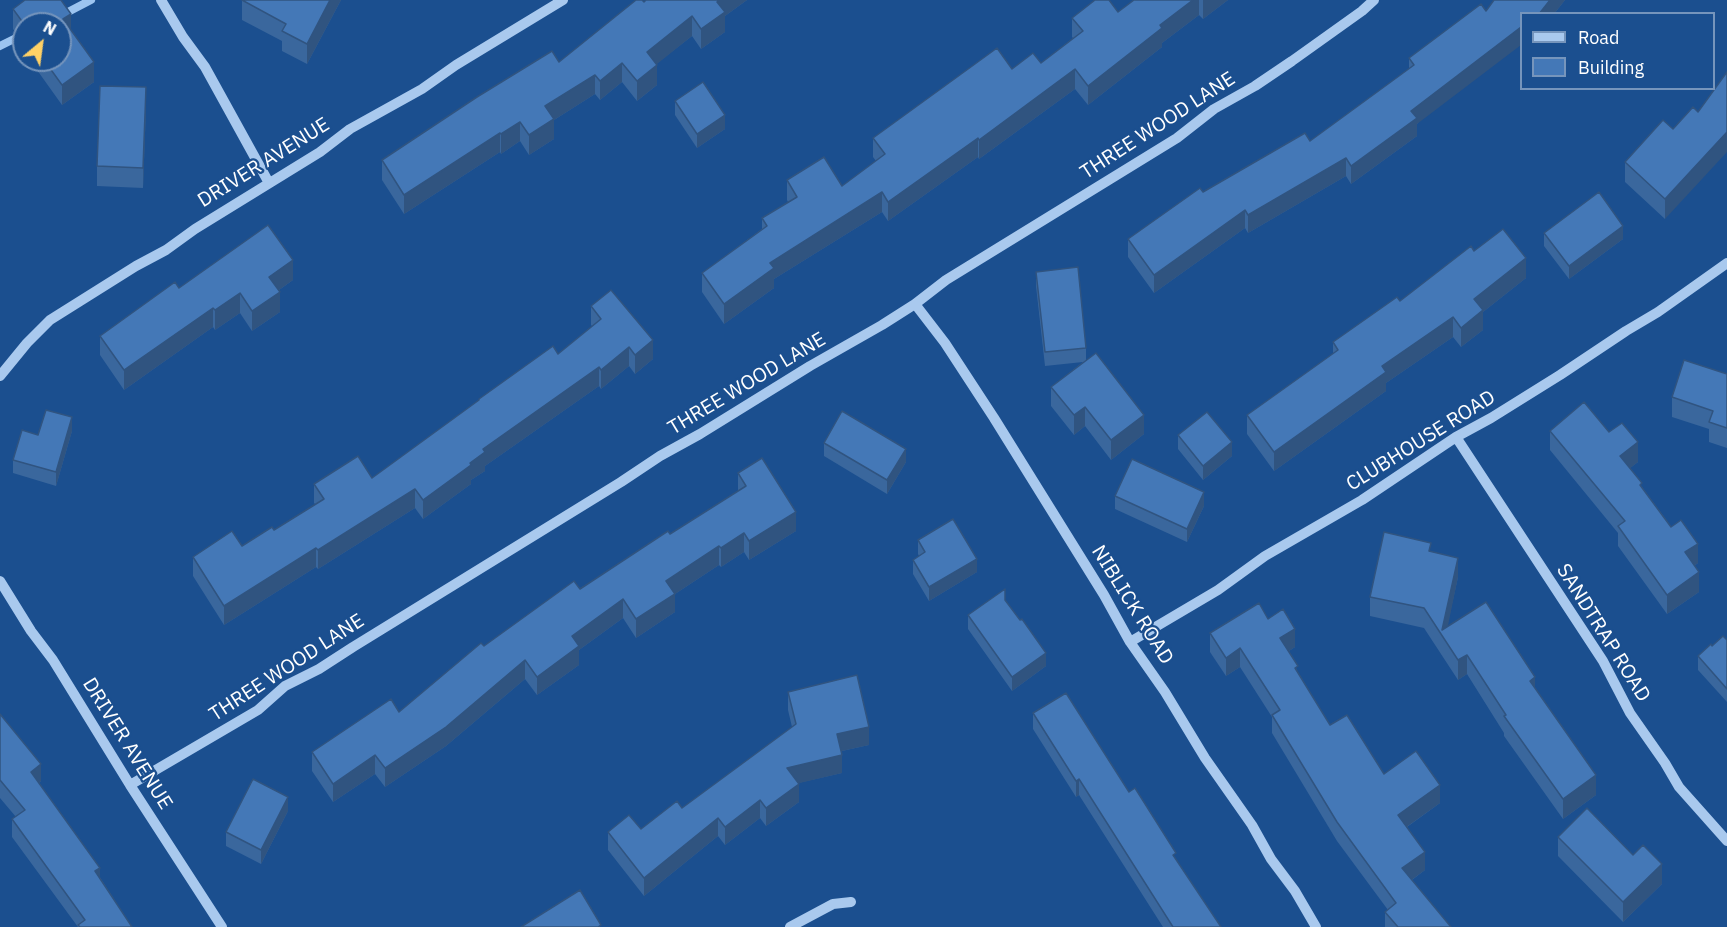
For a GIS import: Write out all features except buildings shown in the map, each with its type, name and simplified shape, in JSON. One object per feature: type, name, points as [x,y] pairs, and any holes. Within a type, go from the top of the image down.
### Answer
[{"type":"street","points":[[161,0],[183,37],[205,67],[269,183]]},
{"type":"street","name":"DRIVER AVENUE","points":[[0,376],[27,343],[50,321],[320,152],[350,129],[422,88],[456,64],[563,0]]},
{"type":"street","name":"THREE WOOD LANE","points":[[130,785],[258,710],[285,686],[319,669],[660,456],[882,325],[915,304],[946,280],[1177,138],[1214,109],[1255,86],[1292,61],[1374,0]]},
{"type":"street","name":"CLUBHOUSE ROAD","points":[[1130,642],[1218,590],[1265,556],[1362,500],[1456,437],[1560,375],[1658,312],[1727,263]]},
{"type":"street","name":"NIBLICK ROAD","points":[[915,304],[945,343],[994,418],[1104,595],[1130,642],[1165,692],[1205,758],[1252,825],[1271,859],[1295,891],[1316,927]]},
{"type":"street","name":"SANDTRAP ROAD","points":[[1456,437],[1603,661],[1630,713],[1665,763],[1679,788],[1727,841]]},
{"type":"street","name":"DRIVER AVENUE","points":[[0,581],[31,631],[53,660],[222,927]]},
{"type":"street","points":[[790,927],[832,904],[851,902]]},
{"type":"waterway","points":[[68,12],[91,0]]},
{"type":"waterway","points":[[0,46],[12,40]]}]
